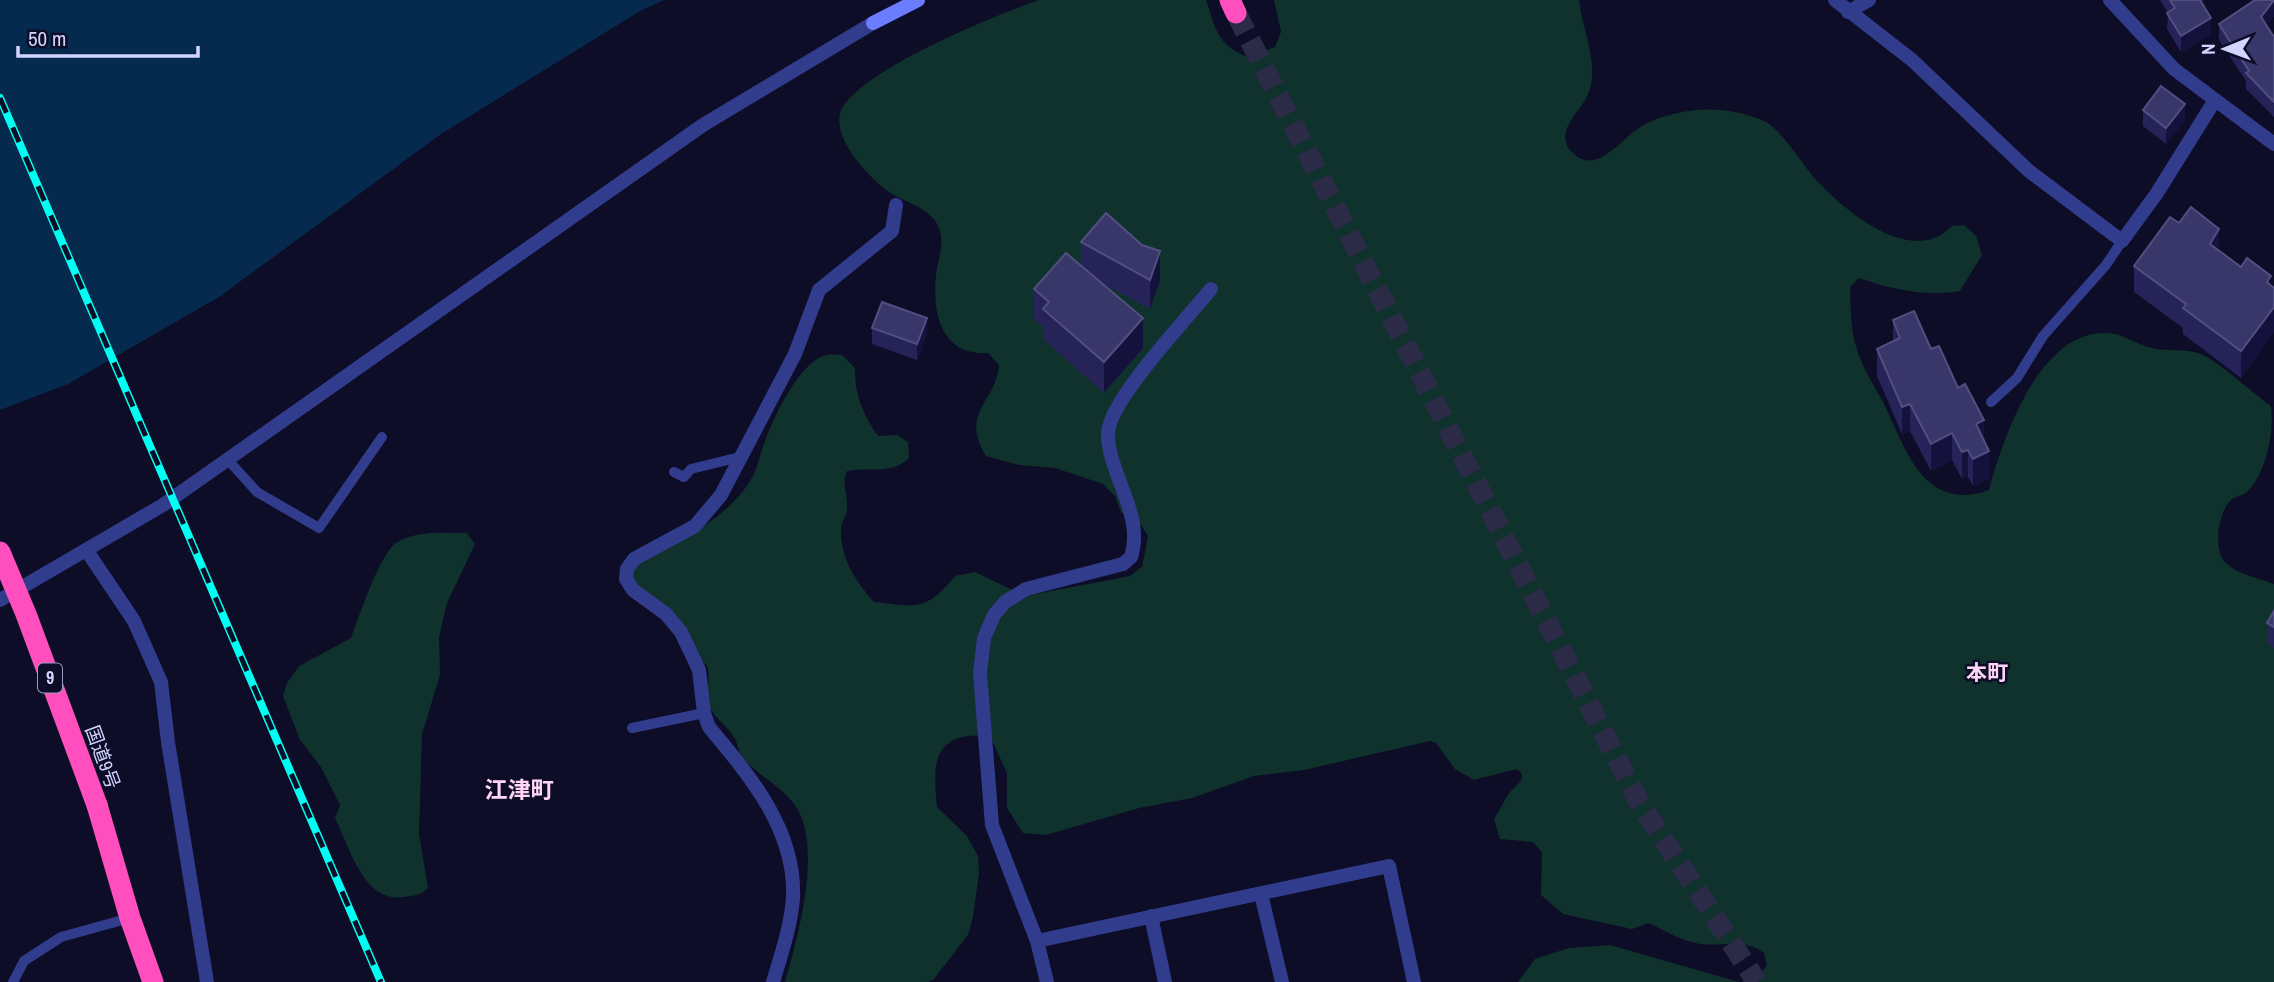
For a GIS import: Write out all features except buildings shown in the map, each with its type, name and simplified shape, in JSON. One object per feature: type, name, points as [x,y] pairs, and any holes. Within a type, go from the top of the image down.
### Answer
[{"type":"highway","name":"国道9号","points":[[0,552],[97,805],[130,918],[153,982]]},
{"type":"street","points":[[0,600],[163,505],[703,125],[873,23],[918,0]]},
{"type":"street","points":[[1835,0],[1912,60],[2029,171],[2122,241],[2216,100]]},
{"type":"street","points":[[1848,12],[1869,0]]},
{"type":"street","points":[[2110,0],[2174,69],[2274,144]]},
{"type":"street","points":[[774,982],[793,897],[790,857],[768,804],[709,727],[704,713],[699,670],[677,624],[636,594],[628,584],[626,574],[634,559],[695,526],[721,495],[744,456],[795,354],[818,290],[892,231],[896,205]]},
{"type":"street","points":[[1047,982],[1037,941],[992,825],[980,673],[984,638],[994,615],[1005,602],[1026,589],[1123,564],[1131,557],[1132,518],[1109,440],[1110,425],[1121,400],[1211,289]]},
{"type":"street","points":[[87,551],[134,621],[161,682],[167,742],[207,982]]},
{"type":"street","points":[[1037,941],[1389,866],[1414,982]]},
{"type":"street","points":[[1261,894],[1282,982]]},
{"type":"street","points":[[1151,916],[1165,982]]},
{"type":"lane","points":[[1991,402],[2017,378],[2043,336],[2106,265],[2122,241]]},
{"type":"lane","points":[[228,460],[257,492],[319,528],[382,437]]},
{"type":"lane","points":[[674,472],[684,477],[691,469],[744,456]]},
{"type":"lane","points":[[632,728],[704,713]]},
{"type":"lane","points":[[13,982],[24,961],[61,937],[130,918]]},
{"type":"green space","points":[[1039,0],[1206,0],[1224,42],[1248,57],[1275,47],[1281,32],[1274,0],[1579,0],[1591,59],[1591,83],[1585,101],[1566,130],[1565,138],[1567,146],[1582,159],[1591,160],[1607,154],[1640,127],[1662,117],[1694,110],[1729,111],[1771,125],[1832,196],[1882,232],[1901,239],[1919,241],[1936,237],[1952,226],[1964,225],[1976,236],[1982,255],[1960,291],[1909,291],[1859,278],[1850,287],[1853,332],[1864,368],[1920,473],[1933,485],[1948,493],[1967,495],[1989,490],[2014,417],[2028,392],[2043,369],[2061,350],[2082,337],[2111,333],[2152,348],[2203,355],[2271,406],[2270,439],[2260,473],[2248,491],[2232,499],[2226,507],[2222,514],[2218,540],[2221,556],[2230,566],[2241,573],[2274,584],[2274,982],[1741,982],[1758,977],[1767,965],[1764,953],[1756,948],[1741,944],[1693,943],[1649,923],[1632,929],[1563,914],[1541,895],[1542,852],[1533,842],[1500,839],[1494,819],[1509,793],[1521,781],[1522,774],[1517,769],[1474,780],[1455,769],[1436,743],[1430,741],[1304,770],[1254,776],[1192,798],[1139,808],[1046,835],[1023,833],[1007,808],[1007,773],[990,736],[971,736],[957,738],[947,744],[941,752],[935,775],[937,807],[967,836],[978,856],[979,873],[968,935],[933,980],[927,982],[785,982],[806,891],[807,842],[803,821],[788,797],[742,757],[734,737],[708,703],[707,666],[633,582],[633,565],[697,530],[739,496],[753,477],[769,431],[797,379],[816,360],[826,355],[842,355],[855,368],[860,404],[878,436],[897,435],[908,442],[909,458],[902,464],[887,469],[847,471],[845,476],[847,508],[841,529],[843,550],[855,578],[874,602],[920,604],[937,596],[955,576],[975,572],[1025,596],[1130,576],[1142,567],[1148,536],[1141,525],[1121,512],[1115,496],[1103,484],[1055,468],[1019,465],[986,456],[976,429],[977,418],[992,389],[999,365],[988,353],[960,348],[943,330],[935,290],[941,246],[939,228],[930,215],[892,194],[869,174],[847,145],[839,124],[840,114],[850,98],[897,64],[961,31]]},
{"type":"green space","points":[[467,533],[475,544],[447,603],[439,637],[440,675],[422,734],[419,834],[428,888],[414,896],[390,897],[378,891],[360,871],[335,818],[340,805],[321,767],[300,740],[283,696],[287,683],[299,666],[351,638],[376,573],[396,543],[421,534]]},
{"type":"green space","points":[[1610,945],[1739,982],[1518,982],[1535,959],[1569,948]]},
{"type":"water","points":[[0,0],[664,0],[640,11],[441,134],[219,297],[68,384],[0,410]]},
{"type":"tunnel","points":[[1236,13],[1639,802],[1757,982]]},
{"type":"railway","points":[[0,98],[381,982]]},
{"type":"district","name":"本町","points":[[1987,673]]},
{"type":"district","name":"江津町","points":[[519,790]]}]
